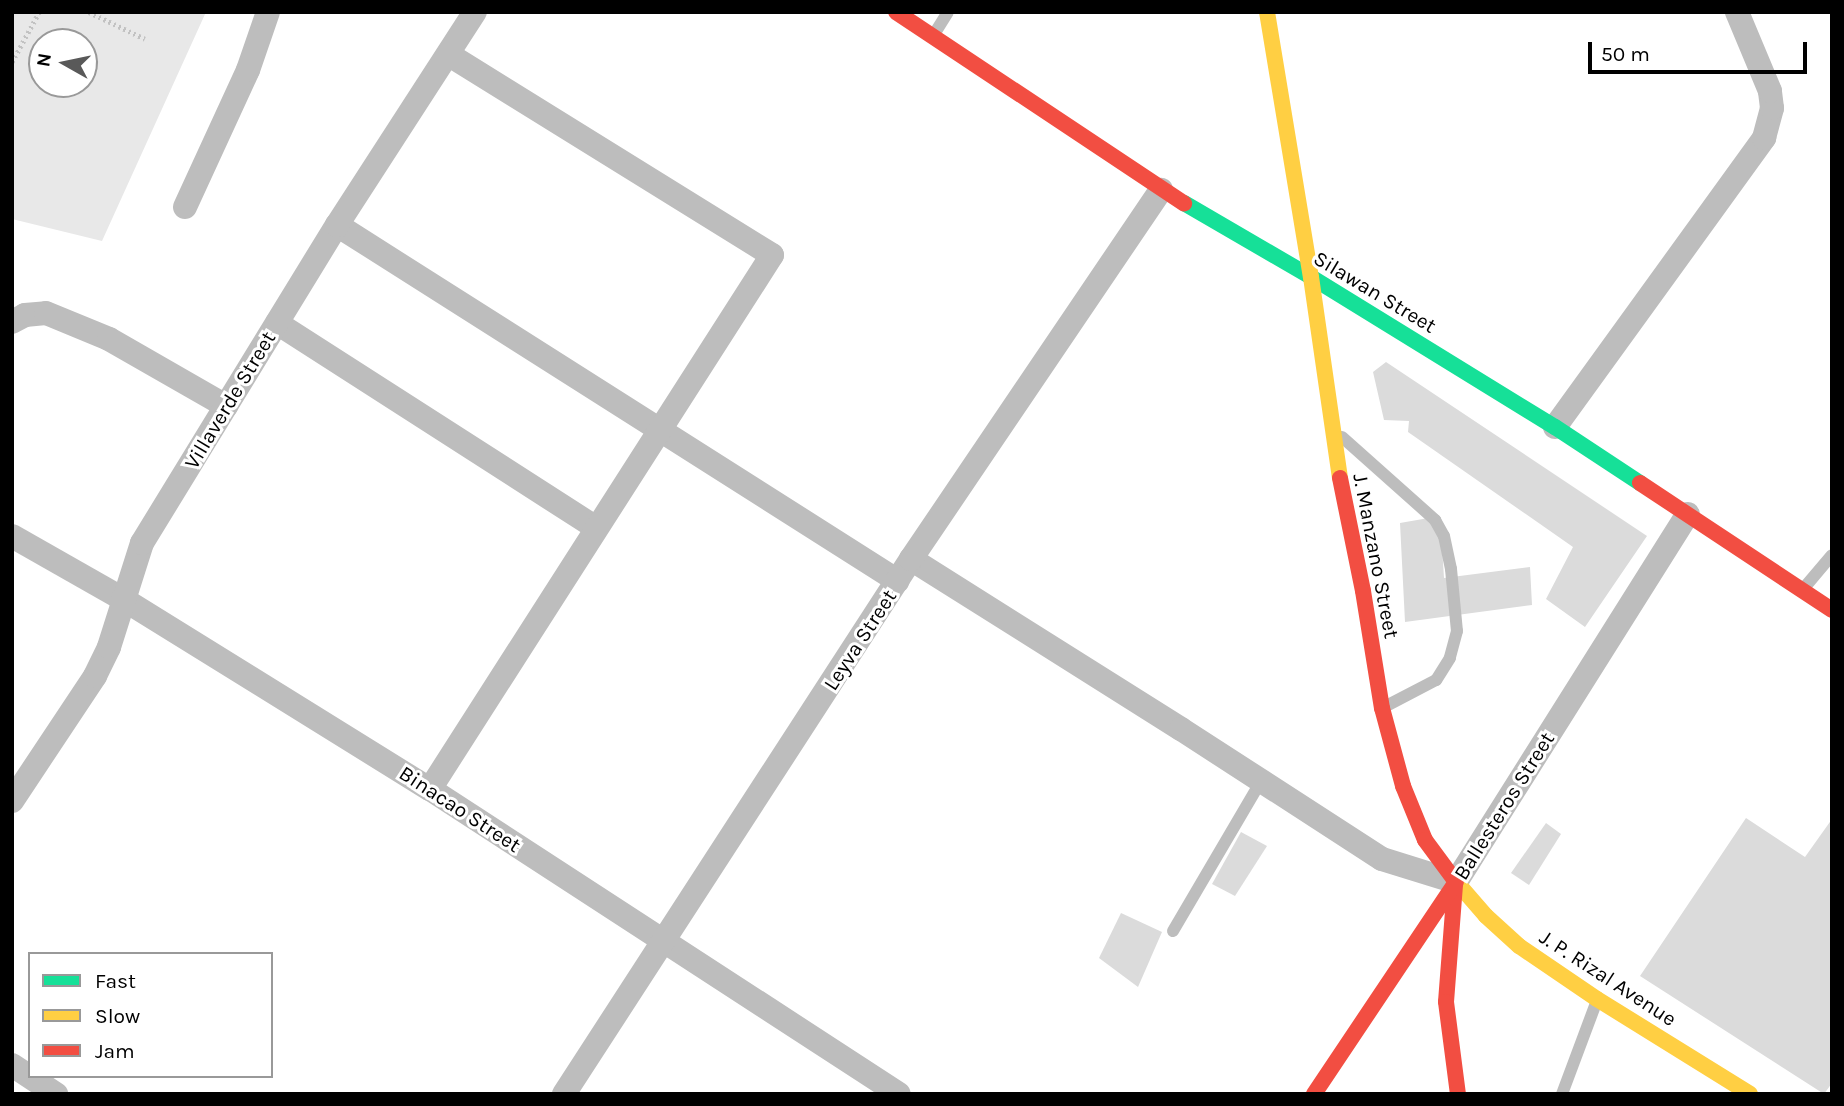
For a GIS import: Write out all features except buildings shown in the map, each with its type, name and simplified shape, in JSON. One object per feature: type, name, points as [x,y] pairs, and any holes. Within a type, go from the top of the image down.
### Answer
[{"type":"street","points":[[185,207],[248,70],[268,12]]},
{"type":"street","name":"Villaverde Street","points":[[12,800],[95,676],[109,647],[142,543],[337,225],[475,12]]},
{"type":"street","name":"Silawan Street","points":[[895,12],[1161,190],[1311,277],[1555,427],[1832,610]]},
{"type":"street","name":"J. Manzano Street","points":[[1267,12],[1311,277],[1332,428],[1382,708],[1404,786],[1425,840],[1456,882]]},
{"type":"street","points":[[1555,427],[1764,138],[1770,125],[1770,91],[1737,12]]},
{"type":"street","points":[[430,789],[772,255],[448,54]]},
{"type":"street","name":"Leyva Street","points":[[564,1094],[911,559],[1161,190]]},
{"type":"street","points":[[337,225],[898,581]]},
{"type":"street","points":[[12,323],[25,315],[46,313],[109,339],[226,406]]},
{"type":"street","points":[[277,323],[596,528]]},
{"type":"street","name":"Ballesteros Street","points":[[1314,1094],[1456,882],[1688,514]]},
{"type":"street","name":"Binacao Street","points":[[12,536],[123,599],[430,789],[899,1094]]},
{"type":"street","points":[[911,559],[1381,859],[1456,882],[1446,1002],[1458,1094]]},
{"type":"street","name":"J. P. Rizal Avenue","points":[[1456,882],[1486,916],[1519,946],[1714,1079],[1750,1094]]},
{"type":"street","points":[[12,1065],[28,1076]]},
{"type":"street","points":[[32,1078],[56,1094]]},
{"type":"lane","points":[[933,37],[948,12]]},
{"type":"lane","points":[[1332,428],[1435,520],[1444,536],[1451,569],[1457,631],[1450,658],[1436,680],[1382,708]]},
{"type":"lane","points":[[1801,591],[1832,555]]},
{"type":"lane","points":[[1173,931],[1261,780]]},
{"type":"lane","points":[[1562,1094],[1597,999]]},
{"type":"path","points":[[12,62],[39,12]]},
{"type":"path","points":[[89,12],[145,39]]},
{"type":"shaded area","points":[[12,12],[206,12],[102,241],[12,219]]},
{"type":"traffic: fast","points":[[1184,203],[1311,277],[1555,427],[1640,483]]},
{"type":"traffic: slow","points":[[1267,12],[1311,277],[1340,478]]},
{"type":"traffic: slow","points":[[1453,878],[1486,916],[1519,946],[1597,999],[1750,1094]]},
{"type":"traffic: jam","points":[[896,12],[1184,203]]},
{"type":"traffic: jam","points":[[1340,478],[1363,591],[1382,708],[1403,786],[1425,840],[1453,878]]},
{"type":"traffic: jam","points":[[1640,483],[1832,610]]},
{"type":"traffic: jam","points":[[1314,1094],[1456,882]]},
{"type":"traffic: jam","points":[[1455,885],[1446,1002],[1458,1094]]}]
